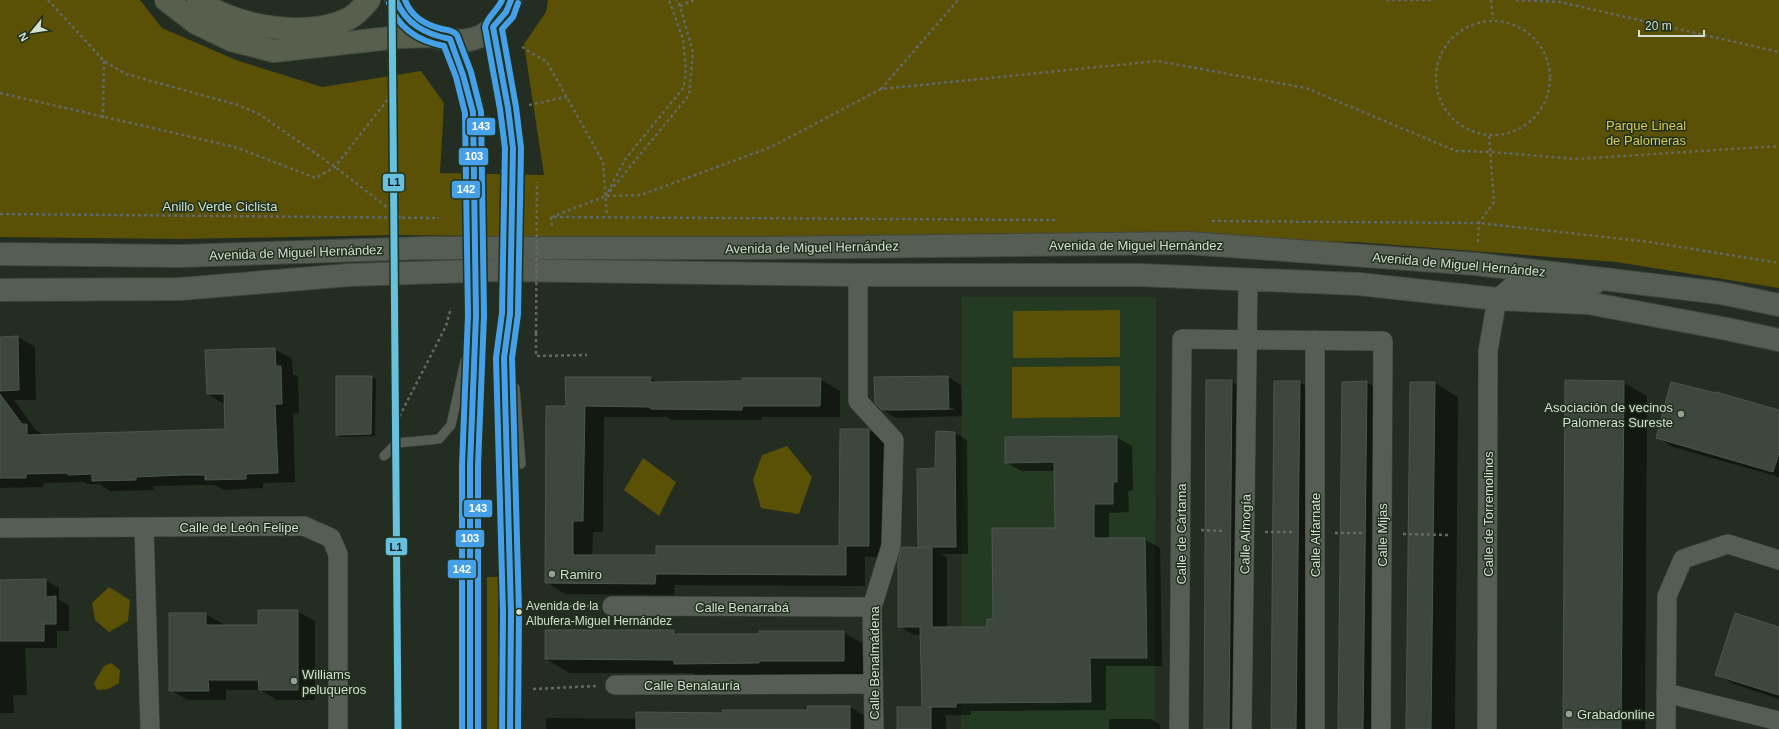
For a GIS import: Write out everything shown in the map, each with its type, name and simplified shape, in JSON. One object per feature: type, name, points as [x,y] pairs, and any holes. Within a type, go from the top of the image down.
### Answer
[{"type":"highway","points":[[166,0],[196,22],[231,40],[274,51],[399,37],[442,38]]},
{"type":"highway","points":[[198,0],[211,9],[263,27],[290,29],[325,27],[349,18],[369,0]]},
{"type":"main road","points":[[396,0],[406,18],[419,30],[442,38],[468,40],[482,35],[493,27],[506,12],[511,0]]},
{"type":"main road","points":[[493,27],[508,108],[512,148],[510,314],[504,358],[511,607],[510,729]]},
{"type":"main road","points":[[442,38],[461,65],[468,86],[473,112],[476,315],[470,466],[470,729]]},
{"type":"street","name":"Avenida de Miguel Hernández","points":[[0,254],[181,256],[424,248],[749,248],[1188,243],[1476,264],[1721,293],[1779,305]]},
{"type":"street","name":"Avenida de Miguel Hernández","points":[[0,290],[180,289],[349,275],[500,270],[858,275],[1139,275],[1359,284],[1497,299],[1588,303],[1779,340]]},
{"type":"street","name":"Calle Benalmádena","points":[[858,275],[858,402],[894,440],[891,546],[872,607],[874,729]]},
{"type":"street","name":"Calle Almogía","points":[[1242,729],[1248,280]]},
{"type":"street","name":"Avenida de Miguel Hernández","points":[[1497,299],[1518,281],[1563,287],[1622,281]]},
{"type":"street","name":"Calle de Torremolinos","points":[[1486,729],[1488,351],[1497,299]]},
{"type":"street","name":"Calle de Cártama","points":[[1179,729],[1182,339],[1247,339]]},
{"type":"street","points":[[1247,339],[1315,340]]},
{"type":"street","name":"Calle Mijas","points":[[1315,340],[1383,341],[1381,729]]},
{"type":"street","name":"Calle Alfarnate","points":[[1315,340],[1315,729]]},
{"type":"street","name":"Calle de León Felipe","points":[[0,528],[304,526],[331,538],[338,554],[338,729]]},
{"type":"street","points":[[144,528],[150,729]]},
{"type":"street","points":[[1666,729],[1667,596],[1684,559],[1728,544],[1779,560]]},
{"type":"street","name":"Calle Benarrabá","points":[[612,606],[872,607]]},
{"type":"street","name":"Calle Benalauría","points":[[615,685],[873,684]]},
{"type":"street","points":[[1666,693],[1779,721]]},
{"type":"lane","points":[[510,314],[521,464]]},
{"type":"lane","points":[[384,456],[397,443],[439,439],[451,425],[476,315]]},
{"type":"path","points":[[48,0],[104,61],[126,74],[238,105],[259,114],[335,167],[401,218]]},
{"type":"path","points":[[606,196],[626,158],[684,87],[686,69],[683,39],[669,0]]},
{"type":"path","points":[[606,196],[689,95],[694,52],[680,6],[676,0]]},
{"type":"path","points":[[680,6],[694,0]]},
{"type":"path","points":[[551,217],[606,196],[641,195],[771,147],[881,89],[958,0]]},
{"type":"path","points":[[1386,0],[1431,0]]},
{"type":"path","points":[[1491,0],[1493,20]]},
{"type":"path","points":[[1516,0],[1560,2],[1779,52]]},
{"type":"path","points":[[1493,20],[1511,23],[1527,31],[1540,45],[1548,61],[1550,79],[1547,98],[1538,114],[1524,126],[1508,133],[1489,135],[1470,131],[1453,120],[1442,104],[1435,86],[1436,66],[1443,48],[1447,43],[1456,33],[1473,23],[1493,20]]},
{"type":"path","points":[[522,47],[547,62],[603,162],[607,216]]},
{"type":"path","points":[[0,93],[103,118],[235,147],[316,178],[335,167],[388,99],[390,88],[390,71],[387,57]]},
{"type":"path","points":[[103,118],[104,61]]},
{"type":"path","points":[[881,89],[1157,61],[1306,88],[1456,151],[1491,152],[1576,159],[1779,146]]},
{"type":"path","points":[[533,105],[567,97]]},
{"type":"path","points":[[1476,264],[1479,223],[1494,202],[1489,135]]},
{"type":"path","points":[[536,182],[536,356],[587,355]]},
{"type":"path","name":"Anillo Verde Ciclista","points":[[0,214],[439,218]]},
{"type":"path","points":[[391,433],[446,326],[451,308]]},
{"type":"path","points":[[511,607],[612,606]]},
{"type":"path","points":[[510,690],[615,685]]},
{"type":"shaded area","points":[[962,297],[1156,297],[1155,729],[961,729]]},
{"type":"green space","name":"Parque Lineal de Palomeras","points":[[0,0],[140,0],[162,28],[236,60],[322,87],[421,71],[444,103],[440,173],[544,175],[524,44],[546,12],[548,0],[1779,0],[1779,288],[1616,262],[1356,242],[915,236],[673,238],[397,235],[181,239],[0,237]]},
{"type":"green space","points":[[1120,310],[1120,357],[1013,358],[1013,311]]},
{"type":"green space","points":[[1120,366],[1120,417],[1012,418],[1012,367]]},
{"type":"green space","points":[[787,446],[812,477],[799,514],[761,508],[753,480],[762,455]]},
{"type":"green space","points":[[643,458],[676,482],[659,516],[624,490]]},
{"type":"green space","points":[[487,577],[498,577],[498,729],[487,729]]},
{"type":"green space","points":[[109,587],[130,600],[128,621],[109,632],[95,620],[92,603]]},
{"type":"green space","points":[[111,663],[120,670],[119,683],[108,689],[97,690],[94,683],[104,666]]},
{"type":"building","points":[[18,336],[19,390],[0,391],[0,337]]},
{"type":"building","points":[[275,348],[276,366],[281,366],[282,404],[275,404],[278,473],[246,474],[246,479],[205,480],[205,475],[181,475],[136,477],[136,480],[92,481],[92,474],[68,475],[68,473],[26,474],[26,478],[0,478],[0,394],[22,424],[27,424],[27,435],[225,429],[224,394],[207,394],[205,350]]},
{"type":"building","points":[[336,376],[372,376],[371,434],[336,435]]},
{"type":"building","points":[[948,376],[949,409],[882,410],[875,403],[874,377]]},
{"type":"building","points":[[565,377],[651,377],[650,382],[742,381],[742,378],[821,378],[820,406],[742,406],[742,410],[651,409],[650,407],[585,406],[583,521],[573,521],[573,555],[656,555],[656,546],[839,546],[840,429],[869,429],[869,546],[846,546],[846,575],[656,574],[655,584],[545,583],[546,406],[566,406]]},
{"type":"building","points":[[1206,380],[1232,380],[1229,729],[1204,729]]},
{"type":"building","points":[[1565,380],[1624,381],[1621,729],[1563,729]]},
{"type":"building","points":[[1274,381],[1300,381],[1296,729],[1271,729]]},
{"type":"building","points":[[1367,381],[1363,729],[1338,729],[1342,382]]},
{"type":"building","points":[[1410,382],[1435,382],[1431,729],[1406,729]]},
{"type":"building","points":[[1671,382],[1716,392],[1779,410],[1779,453],[1773,472],[1656,438]]},
{"type":"building","points":[[936,431],[955,432],[956,547],[918,547],[917,469],[935,468]]},
{"type":"building","points":[[1117,436],[1117,482],[1113,482],[1113,504],[1094,504],[1094,538],[1145,538],[1147,658],[1090,658],[1091,702],[956,703],[956,707],[931,707],[931,729],[897,729],[897,707],[922,707],[920,627],[898,627],[898,561],[902,547],[932,548],[932,627],[987,627],[987,619],[993,619],[992,528],[1055,528],[1054,462],[1005,463],[1005,437]]},
{"type":"building","points":[[46,579],[46,597],[56,596],[56,624],[44,624],[44,641],[0,641],[0,580]]},
{"type":"building","points":[[258,610],[298,610],[298,690],[259,690],[258,680],[208,680],[209,691],[169,691],[169,613],[206,613],[206,625],[258,625]]},
{"type":"building","points":[[1735,613],[1779,627],[1779,695],[1715,675]]},
{"type":"building","points":[[545,630],[674,630],[674,634],[759,634],[759,631],[844,631],[844,661],[759,661],[759,663],[674,664],[674,660],[545,659]]},
{"type":"building","points":[[807,706],[850,706],[850,729],[636,729],[636,712],[723,713],[722,710],[808,710]]},
{"type":"transit line","name":"L1","points":[[392,0],[398,729]]},
{"type":"transit line","name":"103","points":[[396,0],[405,16],[417,27],[432,34],[450,39],[463,75],[473,112],[476,315],[470,466],[470,729]]},
{"type":"transit line","name":"143","points":[[405,0],[411,11],[419,19],[430,25],[452,31],[457,35],[471,72],[481,112],[484,315],[478,466],[478,729]]},
{"type":"transit line","name":"143","points":[[502,0],[486,23],[485,27],[500,109],[505,148],[502,313],[496,358],[503,612],[502,729]]},
{"type":"transit line","name":"103","points":[[510,729],[511,612],[504,358],[510,314],[513,148],[508,108],[493,27],[506,12],[511,0]]},
{"type":"transit line","name":"142","points":[[389,3],[398,20],[410,32],[426,41],[444,46],[456,77],[465,113],[468,315],[462,466],[462,729]]},
{"type":"transit line","name":"142","points":[[518,3],[513,17],[502,29],[516,107],[521,148],[518,314],[512,358],[519,612],[518,729]]},
{"type":"place","name":"Asociación de vecinos Palomeras Sureste","points":[[1681,414]]},
{"type":"place","name":"Ramiro","points":[[552,574]]},
{"type":"place","name":"Avenida de la Albufera-Miguel Hernández","points":[[519,612]]},
{"type":"place","name":"Williams peluqueros","points":[[294,681]]},
{"type":"place","name":"Grabadonline","points":[[1569,714]]}]
